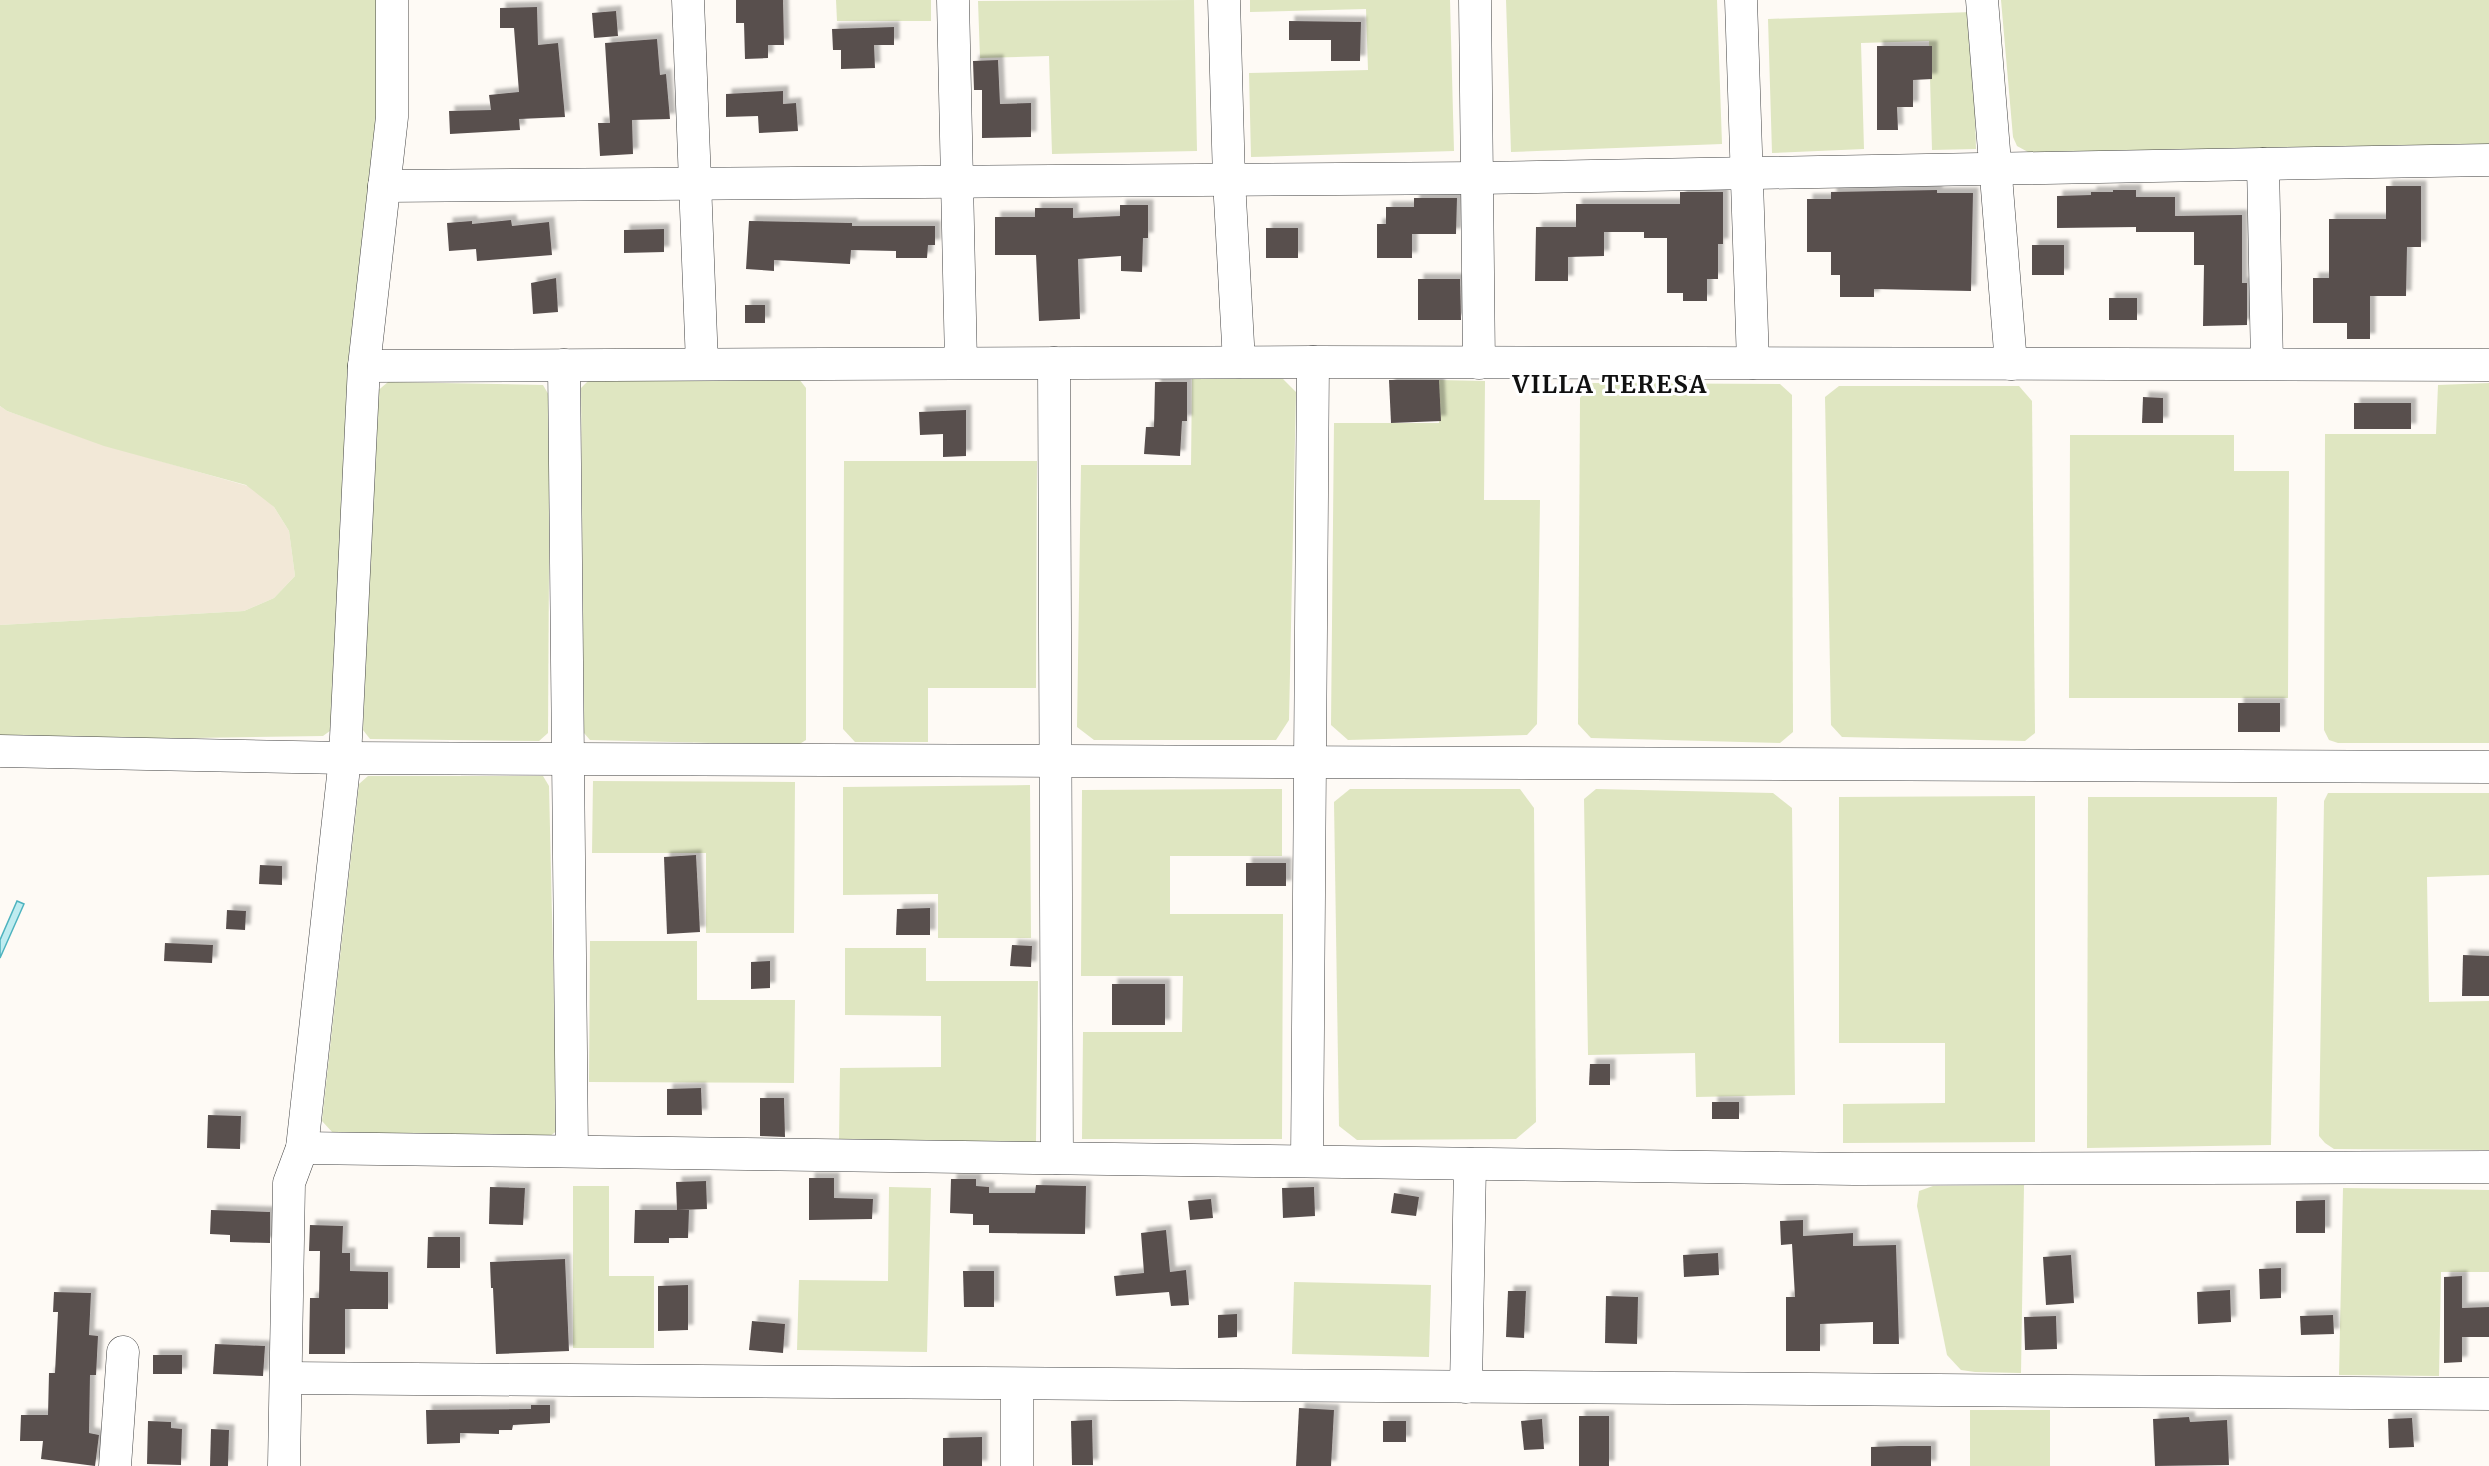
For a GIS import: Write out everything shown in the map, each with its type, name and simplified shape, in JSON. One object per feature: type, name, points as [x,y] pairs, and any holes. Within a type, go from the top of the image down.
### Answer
[{"type":"street","points":[[284,1466],[289,1183],[302,1148],[345,758],[364,366],[392,117],[392,0]]},
{"type":"street","points":[[688,0],[702,364]]},
{"type":"street","points":[[953,0],[962,363]]},
{"type":"street","points":[[1224,0],[1229,180],[1239,362]]},
{"type":"street","points":[[1475,0],[1479,363]]},
{"type":"street","points":[[1742,0],[1753,363]]},
{"type":"street","points":[[1982,0],[2011,364]]},
{"type":"street","points":[[384,186],[1477,178],[2489,160]]},
{"type":"street","points":[[2263,164],[2267,364]]},
{"type":"street","points":[[364,366],[1239,362],[2489,365]]},
{"type":"street","points":[[1307,1161],[1313,362]]},
{"type":"street","points":[[1054,363],[1057,1158]]},
{"type":"street","points":[[564,365],[572,1151]]},
{"type":"street","points":[[0,752],[345,758],[2489,767]]},
{"type":"street","points":[[302,1148],[1854,1169],[2489,1167]]},
{"type":"street","points":[[1466,1387],[1470,1164]]},
{"type":"street","points":[[115,1466],[123,1352]]},
{"type":"street","points":[[286,1378],[2489,1394]]},
{"type":"street","points":[[1017,1384],[1017,1466]]},
{"type":"shaded area","points":[[0,406],[7,411],[104,445],[255,488],[274,507],[289,531],[295,576],[274,598],[244,611],[0,625]]},
{"type":"green space","points":[[0,0],[383,0],[381,88],[334,728],[323,736],[0,741],[0,625],[244,611],[274,598],[295,576],[289,531],[274,507],[246,485],[104,446],[7,411],[0,406]]},
{"type":"green space","points":[[836,0],[931,0],[931,21],[837,21]]},
{"type":"green space","points":[[1194,0],[1197,151],[1052,154],[1049,56],[980,58],[978,1]]},
{"type":"green space","points":[[1250,0],[1450,0],[1454,151],[1251,157],[1249,73],[1368,70],[1366,9],[1250,12]]},
{"type":"green space","points":[[1506,0],[1717,0],[1722,144],[1511,152]]},
{"type":"green space","points":[[2001,0],[2489,0],[2489,147],[2028,152],[2017,146],[2013,137]]},
{"type":"green space","points":[[1972,12],[1976,149],[1932,150],[1929,41],[1861,43],[1864,149],[1772,153],[1768,19]]},
{"type":"green space","points":[[1192,378],[1283,379],[1296,392],[1289,720],[1276,740],[1094,740],[1077,727],[1081,465],[1191,465]]},
{"type":"green space","points":[[799,379],[806,388],[806,740],[798,745],[590,740],[584,733],[581,388],[589,380]]},
{"type":"green space","points":[[1439,380],[1485,381],[1484,500],[1540,500],[1537,724],[1527,735],[1348,740],[1331,725],[1334,423],[1439,423]]},
{"type":"green space","points":[[388,382],[543,385],[550,397],[548,733],[539,741],[370,739],[363,730],[375,393]]},
{"type":"green space","points":[[1591,383],[1780,384],[1792,395],[1793,732],[1780,743],[1591,738],[1578,724],[1580,398]]},
{"type":"green space","points":[[2489,383],[2489,743],[2338,743],[2329,740],[2324,730],[2325,434],[2436,434],[2438,385]]},
{"type":"green space","points":[[1839,386],[2019,386],[2032,401],[2035,733],[2025,741],[1842,737],[1831,725],[1825,397]]},
{"type":"green space","points":[[2070,435],[2234,435],[2234,471],[2289,471],[2288,698],[2069,698]]},
{"type":"green space","points":[[844,461],[1037,461],[1036,688],[928,688],[928,742],[855,742],[843,729]]},
{"type":"green space","points":[[368,776],[543,776],[549,786],[557,1131],[547,1138],[333,1133],[322,1121],[359,784]]},
{"type":"green space","points":[[593,781],[795,782],[794,933],[706,933],[706,853],[592,853]]},
{"type":"green space","points":[[1030,785],[1031,938],[938,938],[938,894],[843,895],[843,787]]},
{"type":"green space","points":[[1282,789],[1282,856],[1170,856],[1170,914],[1283,914],[1282,1139],[1082,1139],[1083,1032],[1182,1032],[1183,976],[1081,976],[1082,790]]},
{"type":"green space","points":[[1350,789],[1520,789],[1534,808],[1536,1122],[1516,1139],[1357,1140],[1339,1126],[1334,802]]},
{"type":"green space","points":[[1596,789],[1773,793],[1792,808],[1795,1095],[1696,1097],[1695,1053],[1588,1055],[1584,799]]},
{"type":"green space","points":[[2328,793],[2489,793],[2489,875],[2427,877],[2429,1002],[2489,1001],[2489,1150],[2334,1149],[2319,1136],[2324,801]]},
{"type":"green space","points":[[2035,796],[2035,1142],[1843,1143],[1843,1104],[1945,1103],[1945,1043],[1839,1043],[1839,797]]},
{"type":"green space","points":[[2088,797],[2277,797],[2271,1145],[2087,1148]]},
{"type":"green space","points":[[590,941],[697,941],[697,1000],[795,1000],[794,1083],[589,1082]]},
{"type":"green space","points":[[845,948],[926,948],[926,981],[1038,981],[1036,1142],[839,1141],[840,1068],[941,1067],[941,1016],[845,1015]]},
{"type":"green space","points":[[2024,1185],[2021,1373],[1961,1370],[1947,1355],[1917,1206],[1919,1191],[1933,1186]]},
{"type":"green space","points":[[573,1186],[609,1186],[609,1276],[654,1276],[654,1348],[573,1348]]},
{"type":"green space","points":[[889,1187],[931,1188],[927,1352],[797,1350],[799,1280],[888,1281]]},
{"type":"green space","points":[[2343,1188],[2489,1190],[2489,1272],[2441,1272],[2439,1376],[2339,1375]]},
{"type":"green space","points":[[1294,1282],[1431,1285],[1429,1357],[1292,1354]]},
{"type":"green space","points":[[1970,1410],[2050,1410],[2050,1466],[1970,1466]]},
{"type":"water","points":[[17,901],[24,904],[0,958],[0,940]]},
{"type":"building","points":[[736,0],[783,0],[784,45],[768,45],[768,58],[745,59],[744,23],[736,23]]},
{"type":"building","points":[[537,7],[538,45],[558,43],[565,117],[519,119],[520,130],[450,134],[449,111],[491,110],[489,95],[519,92],[514,28],[500,28],[500,8]]},
{"type":"building","points":[[616,11],[618,36],[594,38],[592,13]]},
{"type":"building","points":[[1289,21],[1361,22],[1360,61],[1331,61],[1331,40],[1289,40]]},
{"type":"building","points":[[894,27],[894,45],[874,45],[875,68],[841,69],[841,50],[833,50],[832,29]]},
{"type":"building","points":[[657,39],[660,75],[666,74],[670,119],[632,120],[633,154],[600,156],[598,123],[610,123],[605,43]]},
{"type":"building","points":[[1877,46],[1932,46],[1932,79],[1913,80],[1913,107],[1897,107],[1898,130],[1877,130]]},
{"type":"building","points":[[998,60],[1000,104],[1031,103],[1031,137],[982,138],[982,90],[974,90],[973,61]]},
{"type":"building","points":[[783,91],[783,104],[796,103],[798,131],[759,133],[758,116],[726,117],[726,94]]},
{"type":"building","points":[[2386,186],[2421,186],[2421,247],[2407,247],[2406,296],[2370,296],[2370,339],[2347,339],[2347,323],[2313,323],[2313,278],[2329,278],[2329,219],[2386,219]]},
{"type":"building","points":[[1937,190],[1937,193],[1973,193],[1971,291],[1874,289],[1874,297],[1840,297],[1840,275],[1831,275],[1831,252],[1807,252],[1807,199],[1831,199],[1831,192]]},
{"type":"building","points":[[2113,190],[2136,190],[2136,197],[2175,197],[2175,216],[2242,215],[2242,283],[2247,283],[2247,325],[2203,326],[2204,265],[2194,265],[2194,232],[2136,232],[2136,227],[2057,228],[2057,196],[2091,195],[2091,192],[2113,192]]},
{"type":"building","points":[[1680,192],[1723,192],[1723,244],[1718,244],[1718,279],[1707,279],[1707,301],[1683,301],[1683,293],[1667,293],[1667,238],[1644,238],[1644,232],[1604,232],[1604,256],[1568,257],[1568,281],[1535,281],[1536,227],[1576,227],[1576,204],[1680,204]]},
{"type":"building","points":[[1414,198],[1457,198],[1456,234],[1412,234],[1412,258],[1377,258],[1377,224],[1386,224],[1386,207],[1414,207]]},
{"type":"building","points":[[1120,205],[1148,205],[1148,238],[1143,238],[1142,272],[1121,271],[1121,256],[1078,259],[1080,319],[1039,321],[1036,255],[995,255],[995,217],[1035,217],[1035,208],[1073,208],[1073,218],[1120,216]]},
{"type":"building","points":[[511,220],[512,226],[549,222],[552,255],[477,261],[476,249],[449,251],[447,223],[472,221],[472,224]]},
{"type":"building","points":[[749,221],[852,223],[852,226],[935,226],[935,245],[928,245],[927,258],[896,258],[896,251],[851,250],[850,264],[774,260],[774,271],[746,269]]},
{"type":"building","points":[[1266,228],[1298,228],[1298,258],[1266,258]]},
{"type":"building","points":[[664,229],[664,252],[624,253],[624,230]]},
{"type":"building","points":[[2032,245],[2064,245],[2064,275],[2032,275]]},
{"type":"building","points":[[556,278],[558,312],[533,314],[531,283]]},
{"type":"building","points":[[1418,279],[1460,279],[1461,320],[1418,320]]},
{"type":"building","points":[[2109,298],[2137,298],[2137,320],[2109,320]]},
{"type":"building","points":[[745,305],[765,305],[765,323],[745,323]]},
{"type":"building","points":[[1389,380],[1439,380],[1441,421],[1391,423]]},
{"type":"building","points":[[1155,382],[1187,382],[1187,421],[1182,421],[1180,456],[1144,454],[1146,427],[1154,427]]},
{"type":"building","points":[[2143,397],[2163,398],[2163,423],[2142,423]]},
{"type":"building","points":[[2354,403],[2411,403],[2411,429],[2354,429]]},
{"type":"building","points":[[966,410],[966,456],[943,457],[943,434],[920,435],[919,412]]},
{"type":"building","points":[[2238,703],[2280,703],[2280,732],[2238,732]]},
{"type":"building","points":[[696,855],[700,932],[667,934],[664,857]]},
{"type":"building","points":[[1246,863],[1286,863],[1286,886],[1246,886]]},
{"type":"building","points":[[260,865],[282,866],[282,885],[259,884]]},
{"type":"building","points":[[930,908],[930,935],[896,935],[897,909]]},
{"type":"building","points":[[227,910],[246,911],[245,930],[226,929]]},
{"type":"building","points":[[165,943],[213,945],[212,963],[164,961]]},
{"type":"building","points":[[1012,945],[1032,946],[1031,967],[1010,966]]},
{"type":"building","points":[[2463,955],[2489,956],[2489,996],[2462,996]]},
{"type":"building","points":[[770,961],[770,988],[751,989],[751,962]]},
{"type":"building","points":[[1112,984],[1165,984],[1165,1025],[1112,1025]]},
{"type":"building","points":[[1590,1064],[1610,1064],[1610,1085],[1589,1085]]},
{"type":"building","points":[[701,1088],[702,1115],[667,1115],[667,1089]]},
{"type":"building","points":[[760,1098],[784,1098],[785,1137],[760,1136]]},
{"type":"building","points":[[1712,1102],[1739,1102],[1739,1119],[1712,1119]]},
{"type":"building","points":[[208,1115],[241,1116],[240,1149],[207,1148]]},
{"type":"building","points":[[809,1178],[834,1178],[834,1198],[873,1199],[872,1219],[809,1220]]},
{"type":"building","points":[[951,1179],[976,1179],[976,1186],[989,1187],[989,1193],[1035,1193],[1036,1185],[1086,1186],[1085,1234],[989,1233],[989,1225],[973,1225],[973,1214],[950,1213]]},
{"type":"building","points":[[706,1181],[707,1209],[677,1210],[676,1182]]},
{"type":"building","points":[[490,1187],[525,1188],[523,1225],[489,1224]]},
{"type":"building","points":[[1314,1187],[1315,1216],[1283,1218],[1282,1188]]},
{"type":"building","points":[[1394,1193],[1419,1197],[1416,1216],[1391,1213]]},
{"type":"building","points":[[1211,1199],[1213,1218],[1190,1220],[1188,1201]]},
{"type":"building","points":[[2325,1200],[2325,1233],[2296,1233],[2296,1201]]},
{"type":"building","points":[[211,1210],[270,1212],[270,1243],[230,1242],[230,1235],[210,1234]]},
{"type":"building","points":[[635,1210],[689,1210],[688,1238],[669,1238],[669,1243],[634,1243]]},
{"type":"building","points":[[1803,1220],[1803,1236],[1853,1233],[1853,1246],[1896,1245],[1899,1344],[1873,1344],[1873,1322],[1820,1324],[1820,1351],[1786,1351],[1786,1297],[1795,1297],[1792,1244],[1781,1245],[1780,1221]]},
{"type":"building","points":[[310,1225],[343,1226],[342,1253],[350,1253],[350,1271],[388,1272],[388,1309],[345,1309],[345,1354],[309,1354],[310,1298],[319,1298],[320,1251],[309,1251]]},
{"type":"building","points":[[1166,1230],[1170,1272],[1186,1270],[1189,1305],[1171,1306],[1169,1292],[1116,1296],[1114,1276],[1144,1273],[1141,1233]]},
{"type":"building","points":[[428,1237],[460,1237],[460,1268],[427,1268]]},
{"type":"building","points":[[1718,1253],[1719,1275],[1684,1277],[1683,1255]]},
{"type":"building","points":[[2071,1255],[2074,1303],[2046,1305],[2043,1257]]},
{"type":"building","points":[[565,1259],[569,1351],[496,1354],[490,1262]]},
{"type":"building","points":[[2281,1268],[2281,1298],[2260,1299],[2259,1269]]},
{"type":"building","points":[[963,1271],[994,1271],[994,1307],[964,1307]]},
{"type":"building","points":[[2462,1276],[2462,1308],[2489,1307],[2489,1337],[2462,1337],[2462,1362],[2444,1363],[2444,1277]]},
{"type":"building","points":[[688,1285],[688,1330],[658,1331],[658,1286]]},
{"type":"building","points":[[2230,1290],[2231,1322],[2198,1324],[2197,1292]]},
{"type":"building","points":[[1508,1291],[1526,1291],[1524,1338],[1506,1337]]},
{"type":"building","points":[[54,1292],[91,1293],[89,1335],[98,1336],[96,1375],[90,1375],[89,1433],[99,1435],[95,1466],[41,1459],[43,1441],[20,1441],[21,1415],[48,1415],[49,1373],[55,1373],[58,1312],[53,1312]]},
{"type":"building","points":[[1606,1296],[1638,1297],[1637,1344],[1605,1343]]},
{"type":"building","points":[[1237,1314],[1237,1337],[1218,1338],[1218,1315]]},
{"type":"building","points":[[2333,1315],[2334,1334],[2301,1335],[2300,1316]]},
{"type":"building","points":[[2056,1316],[2057,1349],[2025,1350],[2024,1317]]},
{"type":"building","points":[[752,1321],[785,1324],[783,1353],[749,1350]]},
{"type":"building","points":[[215,1344],[265,1346],[263,1376],[213,1374]]},
{"type":"building","points":[[153,1355],[182,1355],[182,1374],[153,1374]]},
{"type":"building","points":[[531,1405],[550,1405],[550,1423],[513,1425],[512,1430],[499,1430],[499,1434],[460,1433],[460,1443],[427,1444],[426,1410],[531,1409]]},
{"type":"building","points":[[1299,1408],[1334,1410],[1331,1466],[1296,1466]]},
{"type":"building","points":[[1579,1416],[1609,1416],[1609,1466],[1579,1466]]},
{"type":"building","points":[[2189,1417],[2190,1422],[2227,1420],[2229,1465],[2155,1466],[2153,1419]]},
{"type":"building","points":[[2412,1418],[2414,1447],[2389,1448],[2388,1419]]},
{"type":"building","points":[[1542,1419],[1544,1449],[1524,1450],[1521,1421]]},
{"type":"building","points":[[1092,1420],[1093,1465],[1072,1465],[1071,1421]]},
{"type":"building","points":[[148,1421],[171,1422],[171,1428],[182,1429],[181,1465],[147,1464]]},
{"type":"building","points":[[1383,1421],[1406,1421],[1406,1442],[1383,1442]]},
{"type":"building","points":[[211,1429],[229,1430],[228,1466],[210,1466]]},
{"type":"building","points":[[982,1437],[982,1466],[943,1466],[943,1438]]},
{"type":"building","points":[[1931,1446],[1931,1466],[1871,1466],[1871,1447]]},
{"type":"district","name":"VILLA TERESA","points":[[1610,385]]}]
